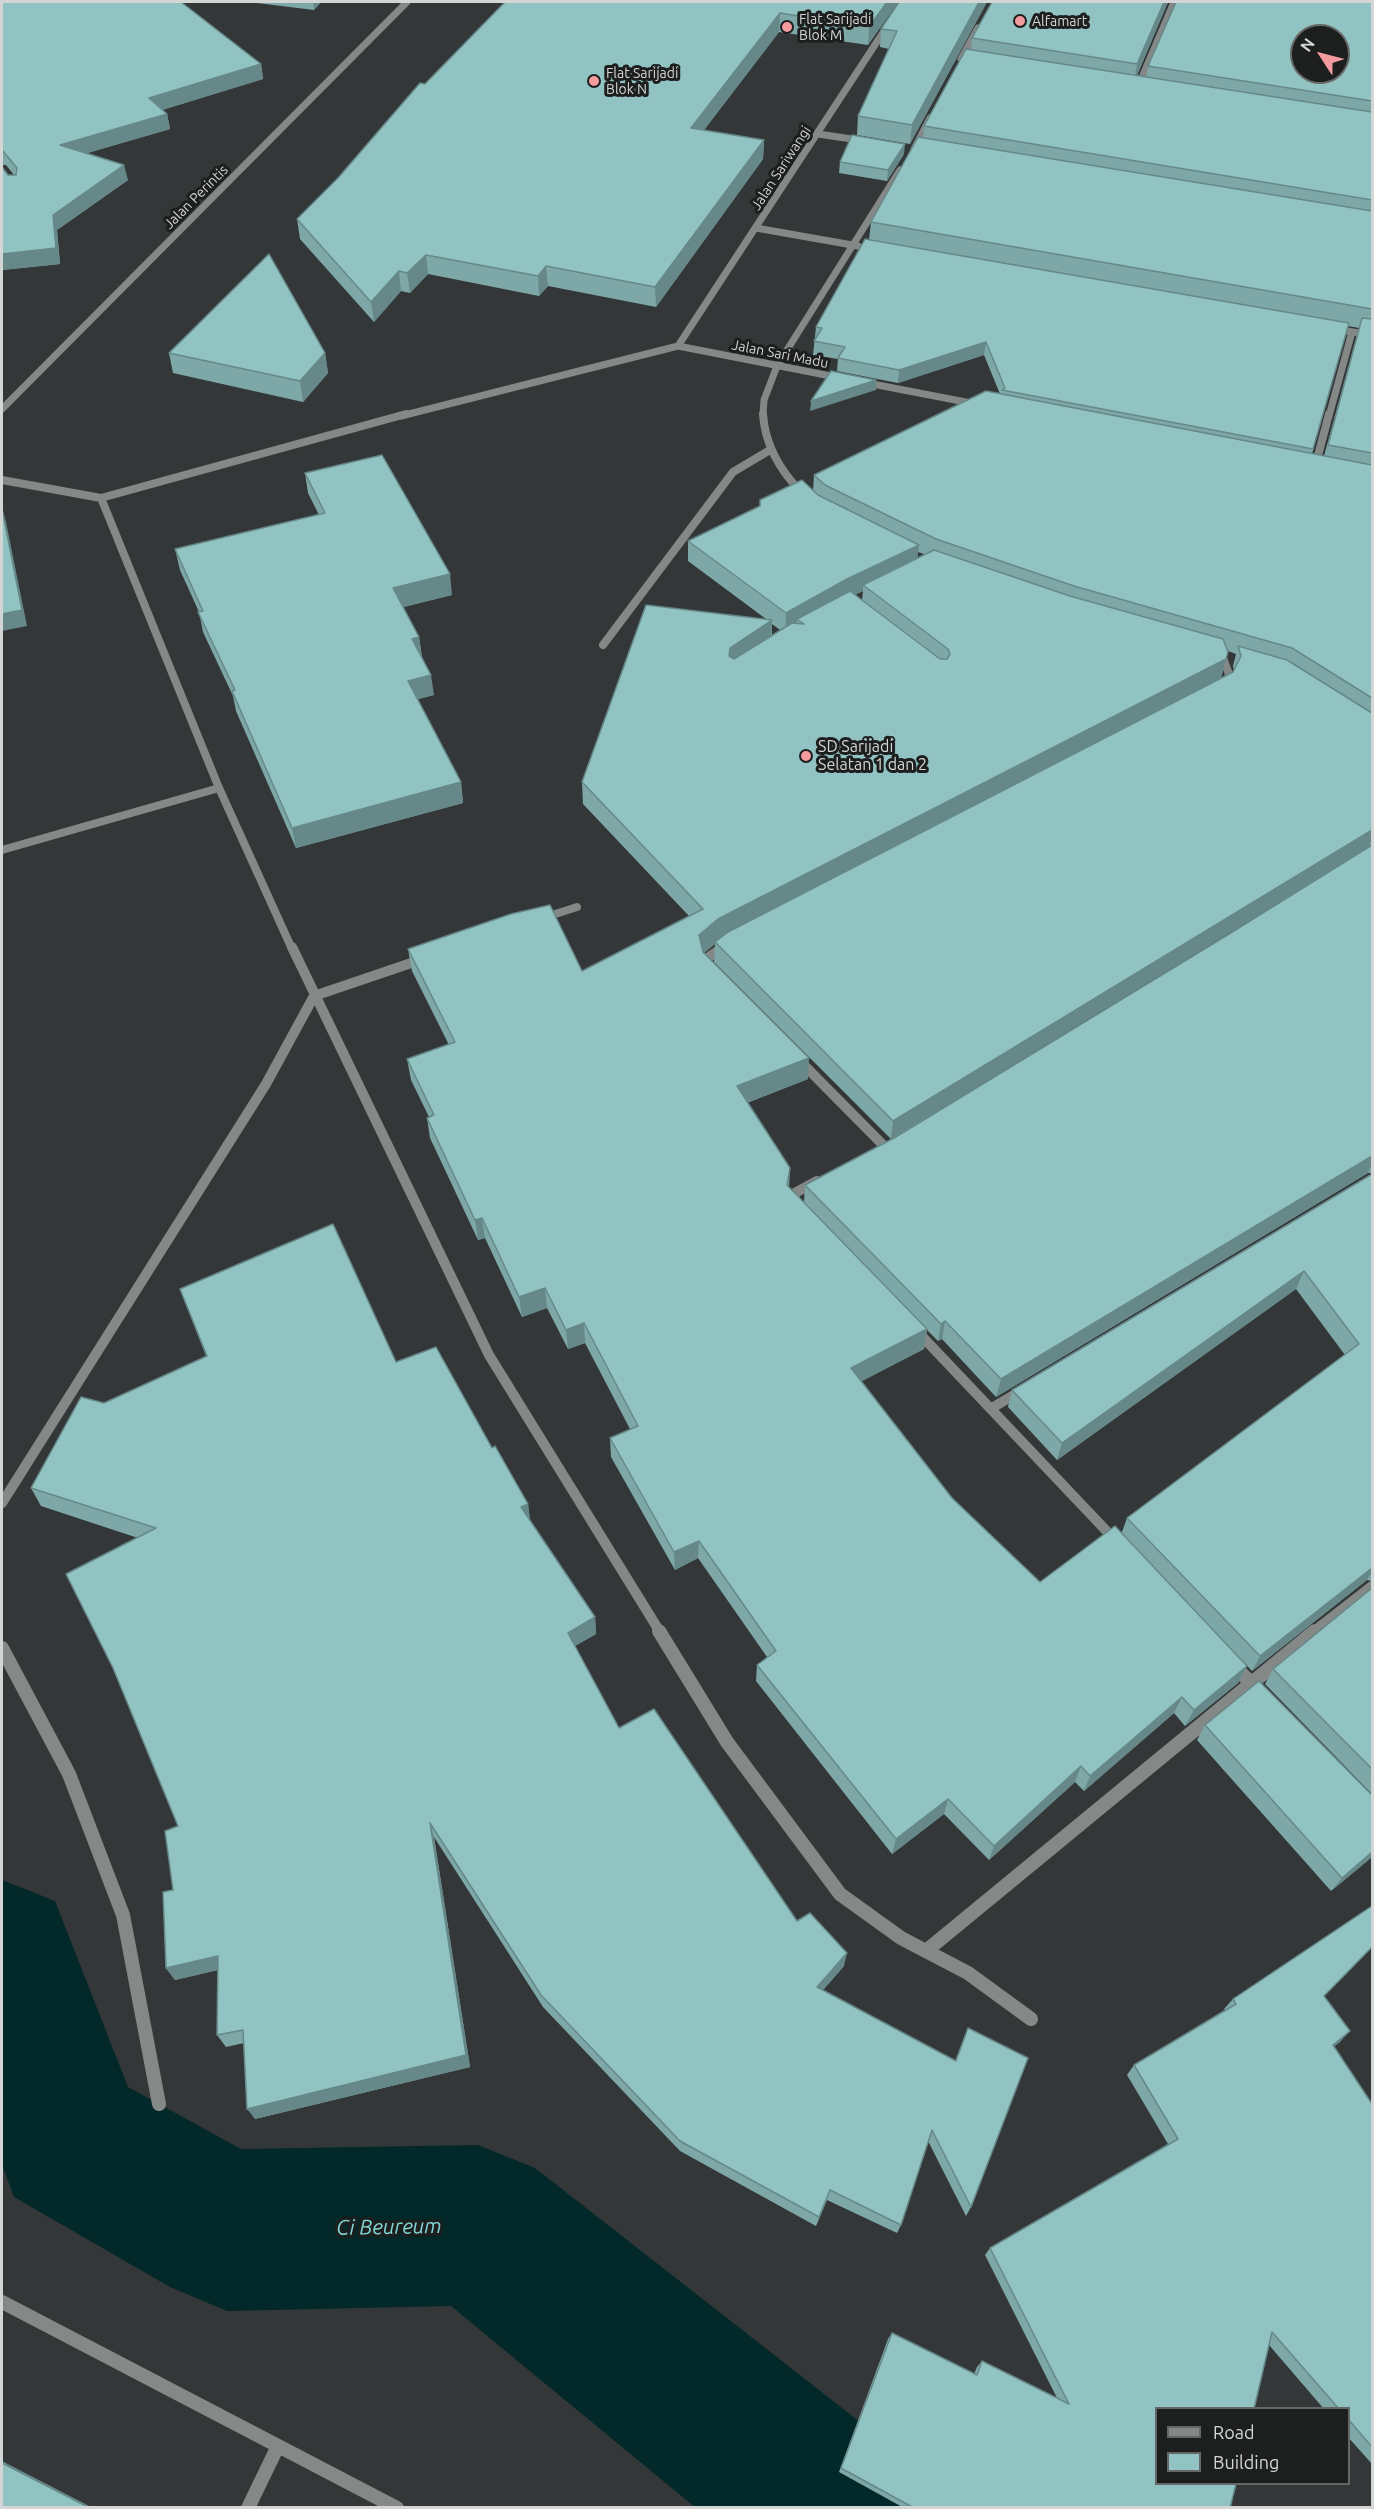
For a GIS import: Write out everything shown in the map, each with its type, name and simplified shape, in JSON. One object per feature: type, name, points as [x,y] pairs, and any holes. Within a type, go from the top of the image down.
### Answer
[{"type":"street","name":"Jalan Perintis","points":[[2,409],[407,2]]},
{"type":"street","name":"Jalan Sariwangi","points":[[678,346],[903,2]]},
{"type":"street","points":[[1137,89],[1174,2]]},
{"type":"street","points":[[955,71],[982,21]]},
{"type":"street","points":[[960,61],[972,63]]},
{"type":"street","points":[[1125,87],[1149,91]]},
{"type":"street","points":[[811,502],[785,477],[770,450],[763,411],[777,366],[914,149],[934,110]]},
{"type":"street","points":[[818,134],[871,142]]},
{"type":"street","points":[[903,147],[926,151]]},
{"type":"street","points":[[756,228],[865,247]]},
{"type":"street","points":[[1329,328],[1372,335]]},
{"type":"street","points":[[1314,470],[1352,332]]},
{"type":"street","points":[[2,480],[101,498],[422,410],[678,346]]},
{"type":"street","name":"Jalan Sari Madu","points":[[678,346],[987,407]]},
{"type":"street","points":[[603,645],[733,472],[770,450]]},
{"type":"street","points":[[1302,468],[1326,472]]},
{"type":"street","points":[[101,498],[219,788],[314,996],[489,1356],[727,1742],[840,1894],[901,1938],[968,1973],[1031,2019]]},
{"type":"street","points":[[1212,655],[1228,659],[1229,674],[1225,686],[1214,692]]},
{"type":"street","points":[[2,850],[219,788]]},
{"type":"street","points":[[533,922],[577,907]]},
{"type":"street","points":[[717,976],[708,968],[706,959],[711,953],[732,942]]},
{"type":"street","points":[[2,1503],[266,1084],[314,996],[434,955]]},
{"type":"street","points":[[791,1052],[887,1149]]},
{"type":"street","points":[[803,1212],[793,1203],[795,1193],[826,1177]]},
{"type":"street","points":[[910,1323],[1121,1546]]},
{"type":"street","points":[[992,1408],[1032,1384]]},
{"type":"street","points":[[926,1951],[1250,1682],[1372,1586]]},
{"type":"street","points":[[2,1648],[69,1774],[123,1915],[159,2104]]},
{"type":"street","points":[[1226,1658],[1274,1707]]},
{"type":"street","points":[[2,2302],[397,2508]]},
{"type":"street","points":[[248,2508],[278,2446]]},
{"type":"building","points":[[2,2],[181,2],[261,64],[149,98],[167,114],[60,145],[124,165],[53,215],[56,248],[2,254],[2,167],[8,175],[16,175],[17,168],[2,150]]},
{"type":"building","points":[[505,2],[887,2],[869,27],[780,13],[691,128],[764,140],[655,287],[546,266],[538,276],[426,255],[407,273],[399,271],[371,302],[297,219],[338,178],[420,83],[425,84]]},
{"type":"building","points":[[899,2],[979,2],[912,125],[858,116],[897,31],[881,29]]},
{"type":"building","points":[[992,2],[1164,2],[1137,64],[972,38]]},
{"type":"building","points":[[1176,2],[1372,2],[1372,101],[1148,66]]},
{"type":"building","points":[[966,49],[1372,112],[1372,200],[924,126]]},
{"type":"building","points":[[852,135],[905,144],[888,170],[840,162]]},
{"type":"building","points":[[918,137],[1372,211],[1372,309],[871,222]]},
{"type":"building","points":[[865,239],[1349,323],[1313,449],[1002,390],[1005,388],[986,342],[899,370],[838,358],[845,347],[814,341],[822,328],[816,327]]},
{"type":"building","points":[[269,254],[325,353],[300,381],[169,353]]},
{"type":"building","points":[[1362,318],[1372,319],[1372,453],[1328,445]]},
{"type":"building","points":[[831,371],[876,380],[811,401]]},
{"type":"building","points":[[986,391],[1372,465],[1372,698],[1292,648],[1074,586],[936,539],[825,485],[814,475]]},
{"type":"building","points":[[382,455],[450,574],[393,588],[419,637],[412,639],[431,675],[408,681],[461,782],[292,828],[232,691],[235,690],[198,612],[203,611],[175,549],[325,513],[305,473]]},
{"type":"building","points":[[802,480],[818,495],[919,545],[847,579],[786,613],[688,541],[760,506],[760,500]]},
{"type":"building","points":[[2,509],[22,610],[2,614]]},
{"type":"building","points":[[934,550],[1070,596],[1223,639],[1228,652],[1226,659],[718,919],[699,935],[703,952],[809,1058],[737,1086],[790,1168],[787,1185],[927,1329],[851,1368],[952,1498],[1040,1582],[1115,1526],[1247,1666],[1194,1710],[1182,1697],[1090,1776],[1081,1766],[994,1846],[948,1799],[896,1839],[757,1665],[776,1651],[699,1541],[674,1552],[610,1438],[638,1426],[584,1323],[566,1330],[545,1288],[519,1297],[482,1218],[475,1220],[427,1118],[434,1115],[407,1059],[455,1042],[408,949],[511,914],[550,905],[582,971],[703,909],[582,782],[646,605],[772,620],[730,648],[729,656],[734,659],[792,623],[804,624],[797,619],[850,591],[940,659],[947,659],[950,654],[948,649],[863,585]]},
{"type":"building","points":[[1238,646],[1287,660],[1372,713],[1372,830],[893,1121],[715,942],[728,932],[1233,672],[1241,656]]},
{"type":"building","points":[[1372,845],[1372,1156],[1001,1379],[945,1321],[941,1324],[805,1185],[894,1138]]},
{"type":"building","points":[[1372,1174],[1372,1568],[1260,1656],[1127,1518],[1359,1344],[1304,1271],[1062,1443],[1012,1390]]},
{"type":"building","points":[[333,1224],[396,1362],[436,1347],[492,1448],[495,1446],[528,1504],[521,1507],[595,1617],[568,1633],[619,1728],[654,1709],[797,1921],[810,1913],[847,1953],[817,1987],[956,2061],[968,2028],[1028,2058],[971,2207],[932,2130],[901,2225],[830,2190],[819,2217],[680,2141],[541,1995],[430,1823],[466,2055],[247,2109],[243,2030],[217,2035],[218,1956],[166,1968],[163,1892],[173,1890],[165,1831],[178,1826],[113,1668],[66,1574],[156,1528],[31,1488],[81,1397],[104,1403],[207,1356],[180,1289]]},
{"type":"building","points":[[1372,1588],[1372,1769],[1273,1669]]},
{"type":"building","points":[[1259,1681],[1372,1795],[1372,1852],[1342,1878],[1205,1725]]},
{"type":"building","points":[[1372,1906],[1372,1947],[1324,1996],[1350,2031],[1333,2045],[1372,2104],[1372,2447],[1350,2421],[1350,2407],[1337,2407],[1272,2332],[1254,2407],[1155,2407],[1155,2485],[1236,2485],[1230,2508],[914,2508],[841,2468],[892,2333],[977,2375],[982,2361],[1069,2404],[990,2248],[1178,2139],[1134,2065],[1236,2004],[1233,1999]]},
{"type":"building","points":[[2,2463],[88,2507],[88,2508],[2,2508]]},
{"type":"waterway","name":"Ci Beureum","points":[[2,1954],[70,2141],[227,2230],[478,2225],[641,2353],[831,2508]]},
{"type":"place","name":"Alfamart","points":[[1020,21]]},
{"type":"place","name":"Flat Sarijadi Blok M","points":[[787,27]]},
{"type":"place","name":"Flat Sarijadi Blok N","points":[[594,81]]},
{"type":"place","name":"SD Sarijadi Selatan 1 dan 2","points":[[806,756]]}]
